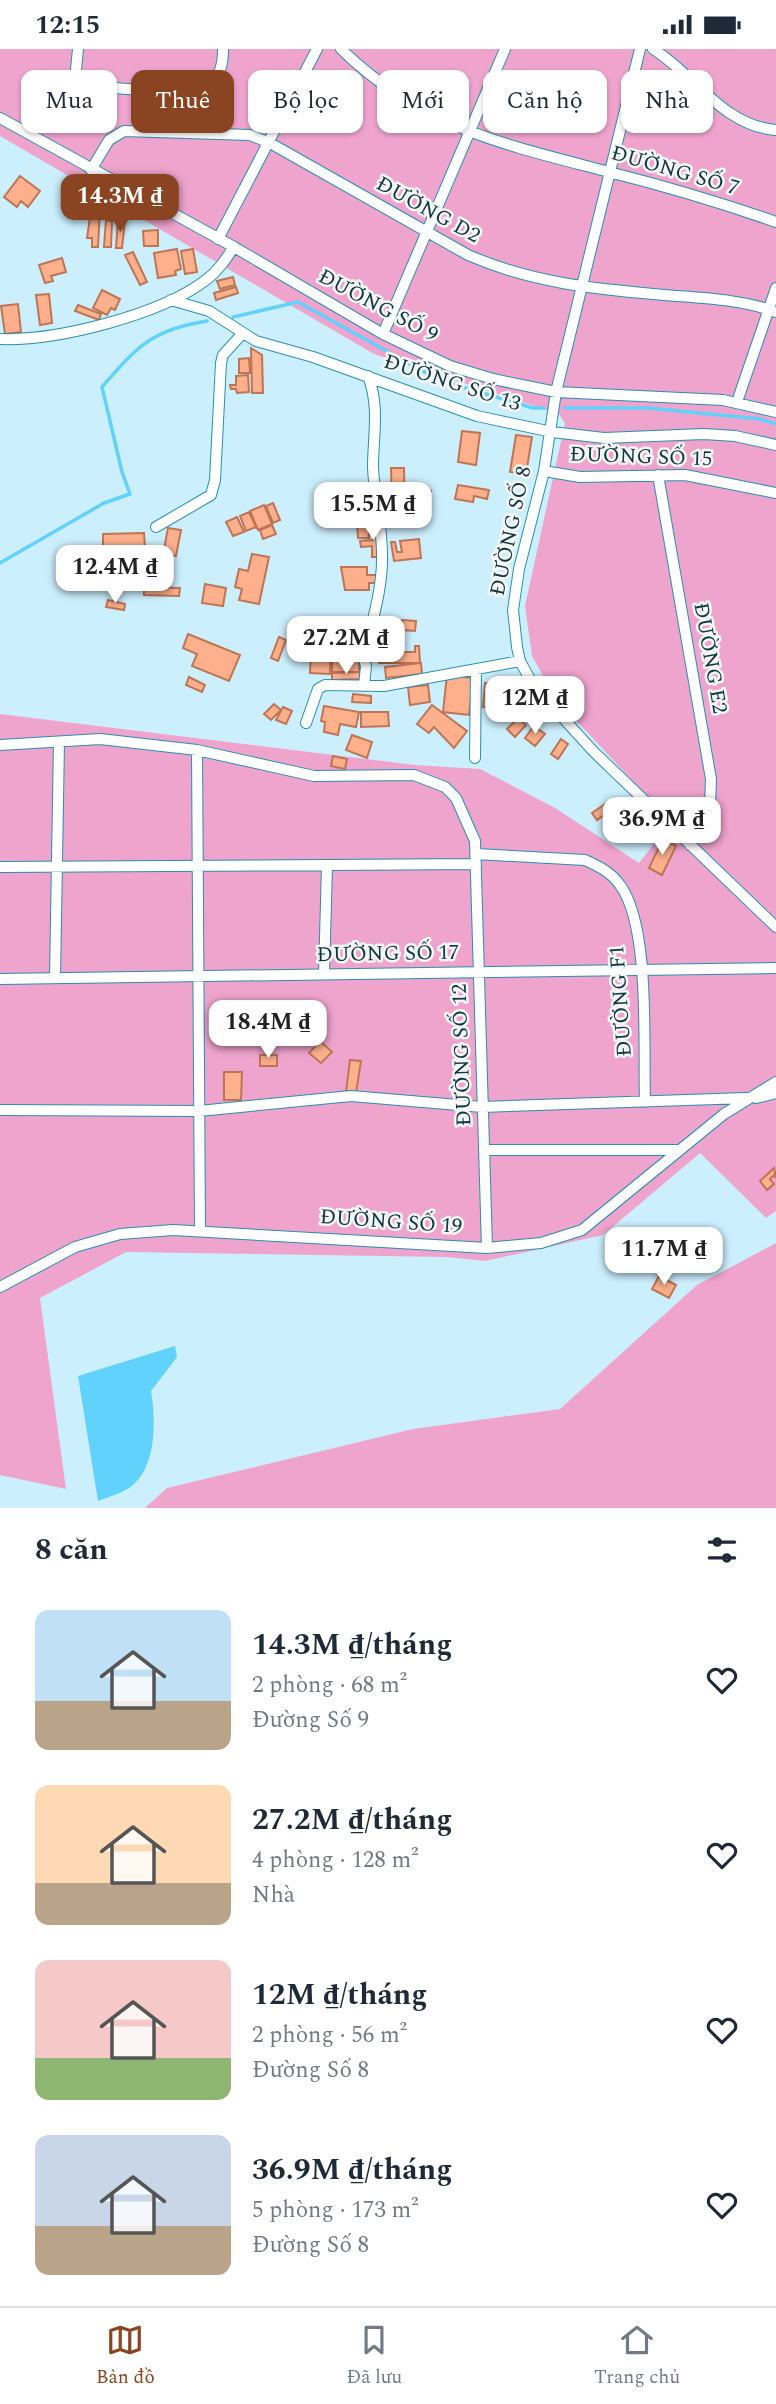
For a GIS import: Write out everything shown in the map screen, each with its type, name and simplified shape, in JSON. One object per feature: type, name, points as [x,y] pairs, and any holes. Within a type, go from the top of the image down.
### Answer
[{"type":"street","points":[[76,70],[78,49]]},
{"type":"street","points":[[117,88],[163,90],[204,86],[213,81],[218,73],[223,49]]},
{"type":"street","points":[[218,239],[317,49]]},
{"type":"street","name":"ĐƯỜNG SỐ 7","points":[[341,49],[377,79]]},
{"type":"street","points":[[469,132],[505,49]]},
{"type":"street","name":"ĐƯỜNG SỐ 8","points":[[640,49],[612,172],[556,391],[552,432],[544,471],[515,590],[513,610],[520,661],[533,685],[593,751],[776,927]]},
{"type":"street","points":[[653,49],[681,69],[729,114],[752,126],[776,130]]},
{"type":"street","name":"ĐƯỜNG SỐ 9","points":[[0,118],[218,239],[471,373],[556,391],[737,402],[776,412]]},
{"type":"street","name":"ĐƯỜNG D2","points":[[91,170],[109,140],[124,131],[250,135],[270,143],[426,232],[501,269],[544,282],[710,298],[772,310]]},
{"type":"street","name":"ĐƯỜNG SỐ 7","points":[[469,132],[502,145],[716,200],[776,222]]},
{"type":"street","points":[[386,326],[469,133]]},
{"type":"street","points":[[0,339],[94,327],[171,300],[214,274],[234,247]]},
{"type":"street","points":[[737,402],[772,310],[776,288]]},
{"type":"street","name":"ĐƯỜNG SỐ 13","points":[[171,300],[209,311],[242,334],[477,416],[552,432],[604,438],[704,434],[736,436],[776,445]]},
{"type":"street","points":[[156,527],[211,495],[215,480],[221,363],[223,355],[242,334]]},
{"type":"street","points":[[364,686],[364,660],[375,616],[382,557],[373,489],[374,391],[368,376]]},
{"type":"street","name":"ĐƯỜNG SỐ 15","points":[[544,471],[580,477],[658,475],[711,478],[776,493]]},
{"type":"street","name":"ĐƯỜNG E2","points":[[658,475],[711,779],[710,804],[690,845]]},
{"type":"street","points":[[306,723],[318,689],[325,685],[384,686],[520,661]]},
{"type":"street","points":[[475,758],[476,669]]},
{"type":"street","name":"ĐƯỜNG SỐ 12","points":[[0,745],[100,739],[197,750],[314,776],[414,775],[445,787],[465,813],[476,859],[487,1248]]},
{"type":"street","points":[[55,978],[59,742]]},
{"type":"street","points":[[197,750],[200,1231]]},
{"type":"street","name":"ĐƯỜNG F1","points":[[0,867],[327,866],[567,857],[600,867],[621,886],[628,899],[642,971],[645,1102]]},
{"type":"street","points":[[324,974],[327,866]]},
{"type":"street","name":"ĐƯỜNG SỐ 17","points":[[0,979],[776,968]]},
{"type":"street","name":"ĐƯỜNG SỐ 19","points":[[0,1287],[75,1248],[120,1234],[200,1231],[487,1248],[541,1243],[582,1230],[746,1099],[776,1082]]},
{"type":"street","name":"ĐƯỜNG SỐ 19","points":[[746,1099],[776,1093]]},
{"type":"street","points":[[0,1110],[199,1111],[351,1096],[482,1107],[746,1099]]},
{"type":"street","points":[[484,1150],[681,1150]]},
{"type":"shaded area","points":[[0,49],[776,49],[776,1211],[766,1218],[700,1153],[603,1235],[485,1261],[447,1257],[126,1252],[40,1298],[66,1489],[0,1475],[0,714],[415,765],[480,769],[555,808],[639,863],[671,822],[556,699],[532,656],[525,606],[565,423],[559,414],[374,354],[0,136]]},
{"type":"shaded area","points":[[776,1243],[776,1508],[145,1508],[167,1488],[413,1429],[560,1409],[697,1285]]},
{"type":"water","points":[[175,1346],[177,1357],[151,1391],[154,1430],[150,1457],[145,1469],[129,1488],[98,1501],[78,1376]]},
{"type":"building","points":[[20,176],[40,191],[28,207],[21,201],[17,207],[4,197]]},
{"type":"building","points":[[91,210],[100,210],[98,247],[92,247],[92,238],[87,238]]},
{"type":"building","points":[[106,220],[112,221],[111,247],[104,247]]},
{"type":"building","points":[[118,220],[125,221],[122,248],[116,248]]},
{"type":"building","points":[[158,230],[158,246],[144,246],[143,231]]},
{"type":"building","points":[[177,249],[181,269],[175,271],[176,275],[158,278],[154,253]]},
{"type":"building","points":[[193,249],[197,272],[185,274],[181,251]]},
{"type":"building","points":[[133,252],[147,282],[140,285],[125,255]]},
{"type":"building","points":[[62,258],[66,272],[51,276],[53,281],[45,283],[39,265]]},
{"type":"building","points":[[233,277],[235,285],[220,289],[217,281]]},
{"type":"building","points":[[236,287],[238,293],[216,300],[214,293]]},
{"type":"building","points":[[102,290],[120,299],[115,310],[111,308],[107,315],[93,308]]},
{"type":"building","points":[[49,294],[52,323],[40,325],[36,295]]},
{"type":"building","points":[[18,304],[21,332],[5,334],[1,306]]},
{"type":"building","points":[[78,305],[101,314],[99,320],[75,311]]},
{"type":"building","points":[[251,348],[262,355],[263,393],[252,393]]},
{"type":"building","points":[[249,358],[250,373],[239,373],[239,359]]},
{"type":"building","points":[[248,375],[249,392],[237,393],[236,389],[231,389],[230,385],[236,385],[236,376]]},
{"type":"building","points":[[462,431],[480,433],[476,465],[458,462]]},
{"type":"building","points":[[516,435],[532,437],[526,474],[510,472]]},
{"type":"building","points":[[391,468],[404,468],[405,507],[392,507]]},
{"type":"building","points":[[423,485],[431,491],[417,510],[408,504]]},
{"type":"building","points":[[458,485],[489,490],[487,499],[474,496],[473,502],[455,499]]},
{"type":"building","points":[[273,503],[280,520],[273,523],[266,506]]},
{"type":"building","points":[[264,505],[272,524],[258,530],[250,511]]},
{"type":"building","points":[[249,512],[256,527],[246,531],[240,516]]},
{"type":"building","points":[[237,517],[244,532],[233,536],[226,522]]},
{"type":"building","points":[[357,523],[369,523],[369,538],[358,538]]},
{"type":"building","points":[[372,524],[378,524],[380,557],[372,557],[372,546],[361,547],[360,541],[373,540]]},
{"type":"building","points":[[272,525],[276,534],[263,539],[260,530]]},
{"type":"building","points":[[168,528],[181,530],[176,556],[163,554]]},
{"type":"building","points":[[144,533],[145,546],[103,547],[103,534]]},
{"type":"building","points":[[419,539],[421,558],[394,561],[391,542],[395,542],[397,552],[402,552],[400,541]]},
{"type":"building","points":[[252,554],[269,557],[259,604],[239,600],[242,589],[235,587],[239,569],[248,571]]},
{"type":"building","points":[[341,567],[367,567],[367,575],[376,575],[376,583],[369,583],[369,590],[345,590]]},
{"type":"building","points":[[205,584],[226,588],[223,606],[202,603]]},
{"type":"building","points":[[144,587],[180,588],[179,596],[144,595]]},
{"type":"building","points":[[108,600],[125,604],[124,610],[106,607]]},
{"type":"building","points":[[402,620],[416,621],[415,631],[401,630]]},
{"type":"building","points":[[310,626],[321,640],[312,647],[300,634]]},
{"type":"building","points":[[188,634],[240,655],[229,681],[192,666],[197,654],[183,648]]},
{"type":"building","points":[[279,637],[286,640],[278,661],[271,658]]},
{"type":"building","points":[[415,646],[419,646],[420,663],[379,663],[379,657],[389,657],[389,652],[415,652]]},
{"type":"building","points":[[311,650],[331,650],[330,674],[310,673]]},
{"type":"building","points":[[332,650],[359,650],[359,672],[332,672]]},
{"type":"building","points":[[421,663],[422,674],[386,678],[385,667]]},
{"type":"building","points":[[360,672],[360,679],[332,680],[332,673]]},
{"type":"building","points":[[447,675],[473,678],[469,715],[443,712]]},
{"type":"building","points":[[189,677],[205,685],[202,692],[186,685]]},
{"type":"building","points":[[485,683],[517,685],[516,699],[506,698],[505,709],[483,707]]},
{"type":"building","points":[[428,685],[430,702],[410,705],[408,687]]},
{"type":"building","points":[[353,694],[371,696],[371,703],[352,702]]},
{"type":"building","points":[[274,704],[281,710],[271,720],[264,714]]},
{"type":"building","points":[[432,705],[467,731],[454,748],[434,727],[429,733],[417,724]]},
{"type":"building","points":[[324,706],[359,712],[356,727],[340,724],[338,735],[324,732],[325,722],[321,721]]},
{"type":"building","points":[[283,707],[292,711],[286,724],[276,720]]},
{"type":"building","points":[[361,712],[388,712],[389,726],[361,727]]},
{"type":"building","points":[[518,718],[526,725],[515,737],[507,729]]},
{"type":"building","points":[[534,726],[545,734],[535,746],[525,738]]},
{"type":"building","points":[[352,735],[372,742],[367,758],[346,750]]},
{"type":"building","points":[[561,739],[568,744],[558,759],[551,754]]},
{"type":"building","points":[[333,756],[347,759],[345,769],[331,766]]},
{"type":"building","points":[[614,798],[619,805],[597,820],[592,813]]},
{"type":"building","points":[[663,839],[676,846],[662,875],[649,868]]},
{"type":"building","points":[[251,1019],[254,1032],[244,1034],[241,1021]]},
{"type":"building","points":[[238,1022],[242,1036],[230,1039],[227,1025]]},
{"type":"building","points":[[320,1041],[332,1052],[321,1063],[309,1053]]},
{"type":"building","points":[[260,1055],[277,1055],[277,1066],[260,1066]]},
{"type":"building","points":[[350,1060],[361,1061],[356,1093],[346,1092]]},
{"type":"building","points":[[224,1072],[242,1072],[241,1100],[224,1100]]},
{"type":"building","points":[[774,1168],[776,1178],[774,1175],[770,1179],[774,1184],[767,1190],[760,1181]]},
{"type":"building","points":[[659,1276],[676,1285],[669,1298],[652,1289]]},
{"type":"waterway","points":[[233,317],[298,302],[439,380],[533,408],[544,408]]},
{"type":"waterway","points":[[0,563],[104,503],[130,494],[122,472],[102,387],[136,350],[147,342],[172,329],[207,321]]},
{"type":"waterway","points":[[565,408],[648,408],[760,419],[776,424]]}]
